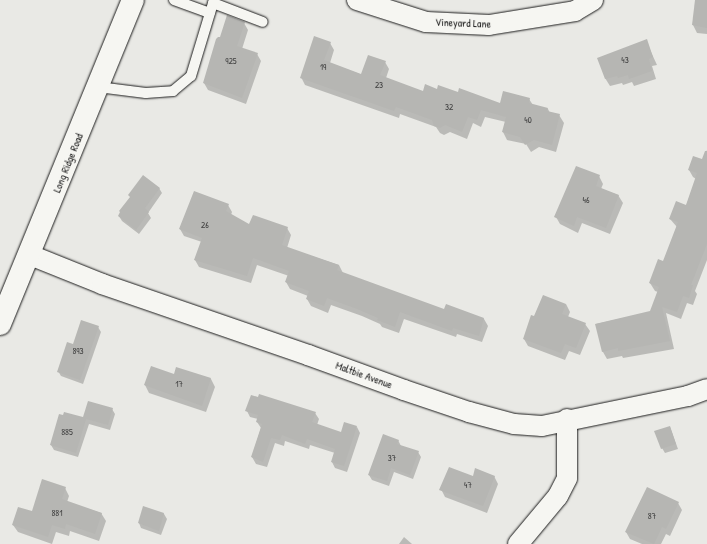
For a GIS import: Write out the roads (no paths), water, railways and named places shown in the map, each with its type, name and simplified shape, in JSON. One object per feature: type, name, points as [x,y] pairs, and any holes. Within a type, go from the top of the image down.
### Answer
[{"type":"main road","name":"Long Ridge Road","points":[[0,324],[30,255],[133,0]]},
{"type":"street","name":"Vineyard Lane","points":[[357,0],[426,22],[489,25],[575,11],[593,0]]},
{"type":"street","name":"Maltbie Avenue","points":[[30,255],[102,284],[469,412],[514,424],[542,426],[688,396],[707,389]]},
{"type":"street","points":[[518,544],[555,501],[567,478],[567,420]]},
{"type":"lane","points":[[174,0],[212,5],[263,22]]},
{"type":"lane","points":[[98,87],[146,93],[173,91],[191,76],[212,5]]}]
